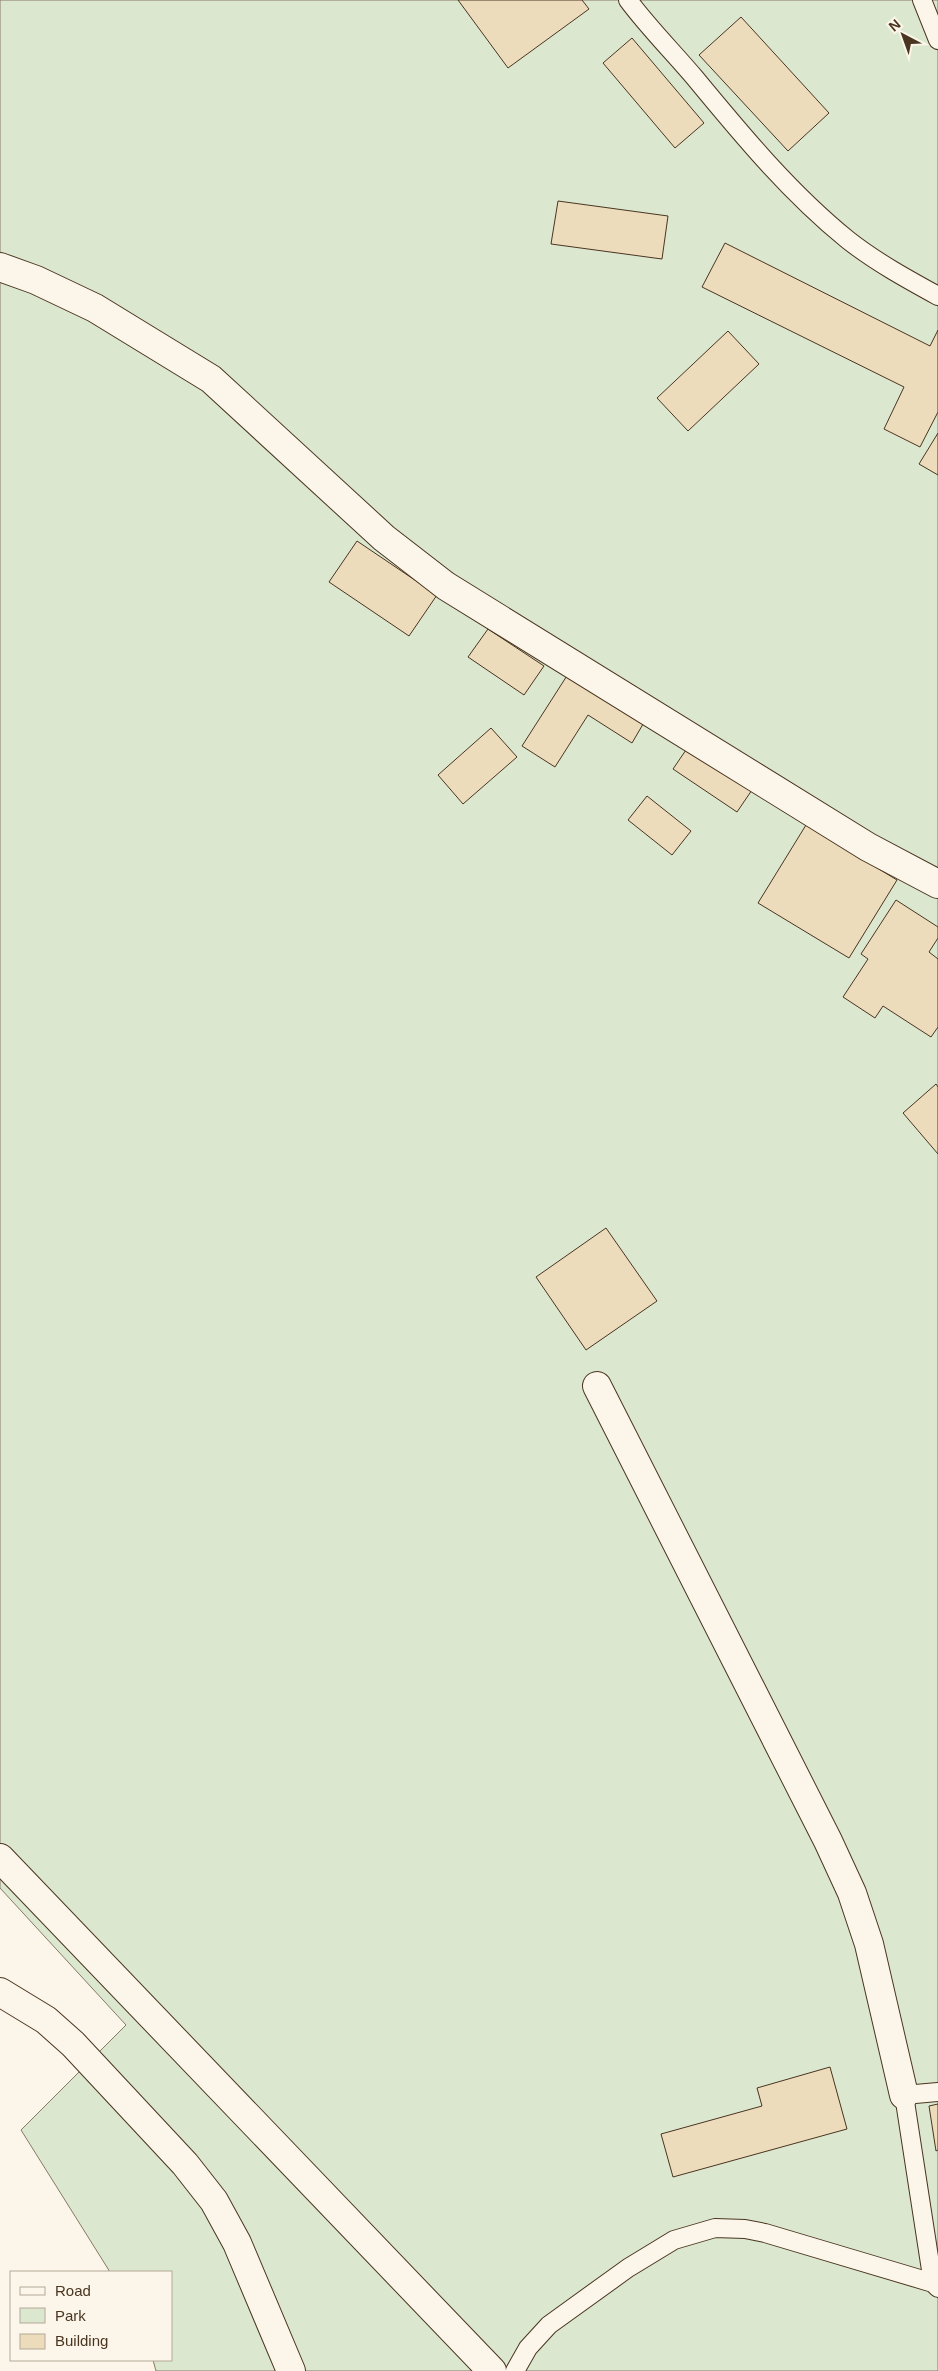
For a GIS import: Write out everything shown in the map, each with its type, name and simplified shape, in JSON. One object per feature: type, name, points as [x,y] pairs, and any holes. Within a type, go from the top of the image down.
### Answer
[{"type":"street","points":[[0,267],[36,280],[95,308],[211,379],[384,538],[446,586],[868,847],[938,884]]},
{"type":"street","points":[[597,1386],[824,1832],[848,1884],[868,1944],[904,2095]]},
{"type":"street","points":[[0,1858],[492,2371]]},
{"type":"street","points":[[0,1992],[46,2020],[74,2044],[185,2164],[208,2194],[237,2243],[291,2371]]},
{"type":"lane","points":[[628,0],[785,182],[820,216],[848,241],[885,266],[938,296]]},
{"type":"lane","points":[[922,0],[938,40]]},
{"type":"lane","points":[[515,2371],[528,2348],[549,2325],[628,2268],[674,2240],[715,2228],[745,2229],[765,2233],[936,2285],[904,2095],[938,2092]]},
{"type":"green space","points":[[0,0],[938,0],[938,2371],[156,2371],[153,2361],[172,2361],[172,2271],[109,2271],[21,2130],[126,2025],[0,1888]]},
{"type":"building","points":[[458,0],[582,0],[589,9],[508,68]]},
{"type":"building","points":[[741,17],[829,113],[788,151],[699,55]]},
{"type":"building","points":[[632,38],[704,123],[675,148],[603,63]]},
{"type":"building","points":[[558,201],[668,216],[662,259],[551,244]]},
{"type":"building","points":[[725,243],[930,346],[938,330],[938,412],[920,447],[884,429],[904,387],[702,287]]},
{"type":"building","points":[[728,331],[759,364],[688,431],[657,398]]},
{"type":"building","points":[[938,433],[938,475],[919,464]]},
{"type":"building","points":[[357,541],[437,595],[409,636],[329,582]]},
{"type":"building","points":[[488,629],[544,666],[524,695],[468,657]]},
{"type":"building","points":[[570,671],[646,719],[632,743],[588,715],[555,767],[522,746]]},
{"type":"building","points":[[491,728],[517,757],[463,804],[438,775]]},
{"type":"building","points":[[688,747],[754,787],[737,812],[673,769]]},
{"type":"building","points":[[647,796],[691,831],[672,855],[628,820]]},
{"type":"building","points":[[806,825],[897,880],[849,958],[758,903]]},
{"type":"building","points":[[896,900],[938,927],[938,938],[929,952],[938,959],[938,1027],[931,1037],[883,1006],[875,1018],[843,997],[868,959],[861,954]]},
{"type":"building","points":[[936,1084],[938,1087],[938,1154],[903,1113]]},
{"type":"building","points":[[606,1228],[657,1301],[586,1350],[536,1277]]},
{"type":"building","points":[[830,2067],[847,2129],[673,2177],[661,2134],[762,2106],[757,2088]]},
{"type":"building","points":[[938,2104],[938,2150],[936,2151],[929,2106]]}]
